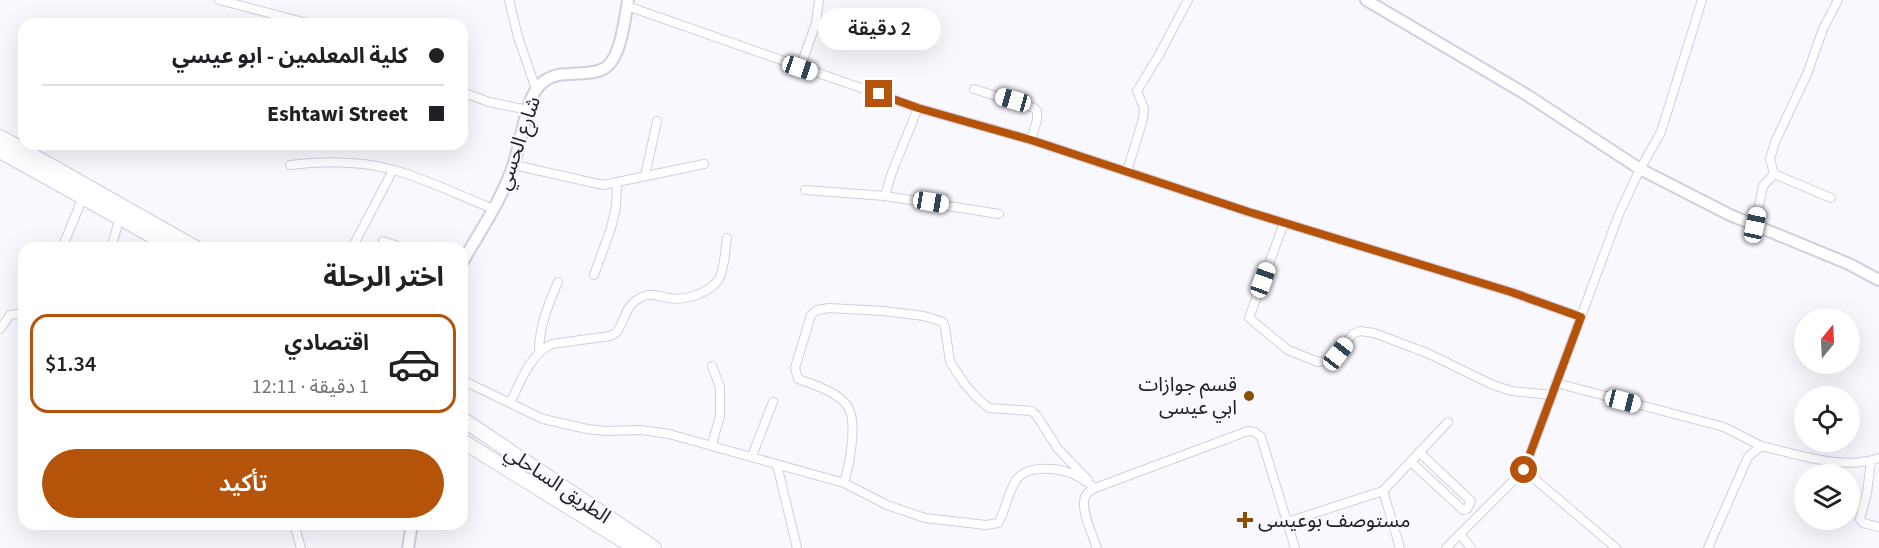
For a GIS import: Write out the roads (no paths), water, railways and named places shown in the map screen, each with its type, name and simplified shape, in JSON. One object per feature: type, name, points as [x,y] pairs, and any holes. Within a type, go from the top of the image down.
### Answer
[{"type":"highway","points":[[0,137],[18,147]]},
{"type":"highway","points":[[23,150],[185,242]]},
{"type":"highway","points":[[0,151],[164,242]]},
{"type":"highway","name":"الطريق الساحلي","points":[[468,423],[654,548]]},
{"type":"highway","name":"الطريق الساحلي","points":[[468,445],[635,548]]},
{"type":"street","points":[[219,0],[288,18]]},
{"type":"street","points":[[509,0],[518,37],[536,89]]},
{"type":"street","points":[[800,68],[816,23],[819,0]]},
{"type":"street","points":[[1127,171],[1143,119],[1144,108],[1137,91],[1188,0]]},
{"type":"street","points":[[1366,0],[1527,95],[1640,169],[1730,215],[1849,264],[1879,280]]},
{"type":"street","points":[[1446,548],[1524,470],[1619,214],[1640,169],[1661,132],[1702,0]]},
{"type":"street","points":[[1774,174],[1770,159],[1775,142],[1838,0]]},
{"type":"street","points":[[628,3],[800,68],[918,108],[1031,140],[1284,223],[1511,292],[1581,317]]},
{"type":"street","name":"شارع الحسي","points":[[468,253],[494,209],[514,165],[528,110],[536,89],[549,78],[557,75],[582,74],[607,67],[615,56],[628,3]]},
{"type":"street","points":[[974,89],[1034,108],[1037,111],[1031,140]]},
{"type":"street","points":[[468,94],[489,102],[528,110]]},
{"type":"street","points":[[885,196],[918,108]]},
{"type":"street","points":[[645,176],[657,120]]},
{"type":"street","points":[[290,165],[319,161],[393,170],[494,209]]},
{"type":"street","points":[[514,165],[603,185],[704,164]]},
{"type":"street","points":[[355,242],[393,170]]},
{"type":"street","points":[[1755,225],[1763,186],[1774,174]]},
{"type":"street","points":[[1774,174],[1831,198]]},
{"type":"street","points":[[594,275],[614,218],[616,183]]},
{"type":"street","points":[[805,189],[885,196],[999,214]]},
{"type":"street","points":[[64,242],[83,197]]},
{"type":"street","points":[[113,242],[120,217]]},
{"type":"street","points":[[1284,223],[1249,318],[1288,351],[1318,362],[1326,362],[1338,354],[1353,334],[1360,331],[1367,332],[1427,352],[1493,385],[1512,391],[1552,395]]},
{"type":"street","points":[[510,403],[539,352],[552,344],[610,336],[616,333],[628,309],[644,295],[653,294],[672,299],[687,298],[713,285],[722,272],[727,238]]},
{"type":"street","points":[[539,352],[539,333],[558,282]]},
{"type":"street","points":[[844,483],[851,451],[851,416],[848,406],[819,387],[798,379],[795,368],[811,315],[817,310],[829,308],[883,310],[924,316],[943,322],[950,362],[977,398],[989,408],[1032,411],[1058,449],[1095,488]]},
{"type":"street","points":[[0,329],[9,315],[18,314]]},
{"type":"street","points":[[712,366],[720,387],[720,416],[712,444]]},
{"type":"street","points":[[468,383],[543,419],[587,429],[641,430],[669,434],[712,444],[844,483],[887,505],[925,518],[986,525],[998,523],[1017,478],[1026,472],[1045,469],[1071,473],[1095,488]]},
{"type":"street","points":[[1556,383],[1724,428],[1761,446],[1838,462],[1855,464],[1875,460],[1860,519],[1863,523],[1879,527]]},
{"type":"street","points":[[752,456],[773,402]]},
{"type":"street","points":[[1287,522],[1383,491],[1448,422]]},
{"type":"street","points":[[1097,548],[1085,510],[1084,499],[1088,493],[1095,488],[1248,431],[1255,432],[1261,437],[1295,548]]},
{"type":"street","points":[[1708,548],[1748,457],[1761,446]]},
{"type":"street","points":[[1411,462],[1463,510],[1467,509],[1471,501],[1419,452]]},
{"type":"street","points":[[777,465],[796,548]]},
{"type":"street","points":[[1524,470],[1616,548]]},
{"type":"street","points":[[1383,491],[1401,548]]},
{"type":"street","points":[[296,530],[301,548]]},
{"type":"street","points":[[408,548],[411,530]]},
{"type":"street","points":[[1460,534],[1471,548]]},
{"type":"place","name":"قسم جوازات ابي عيسى","points":[[1249,396]]},
{"type":"place","name":"مستوصف بوعيسى","points":[[1245,520]]}]
